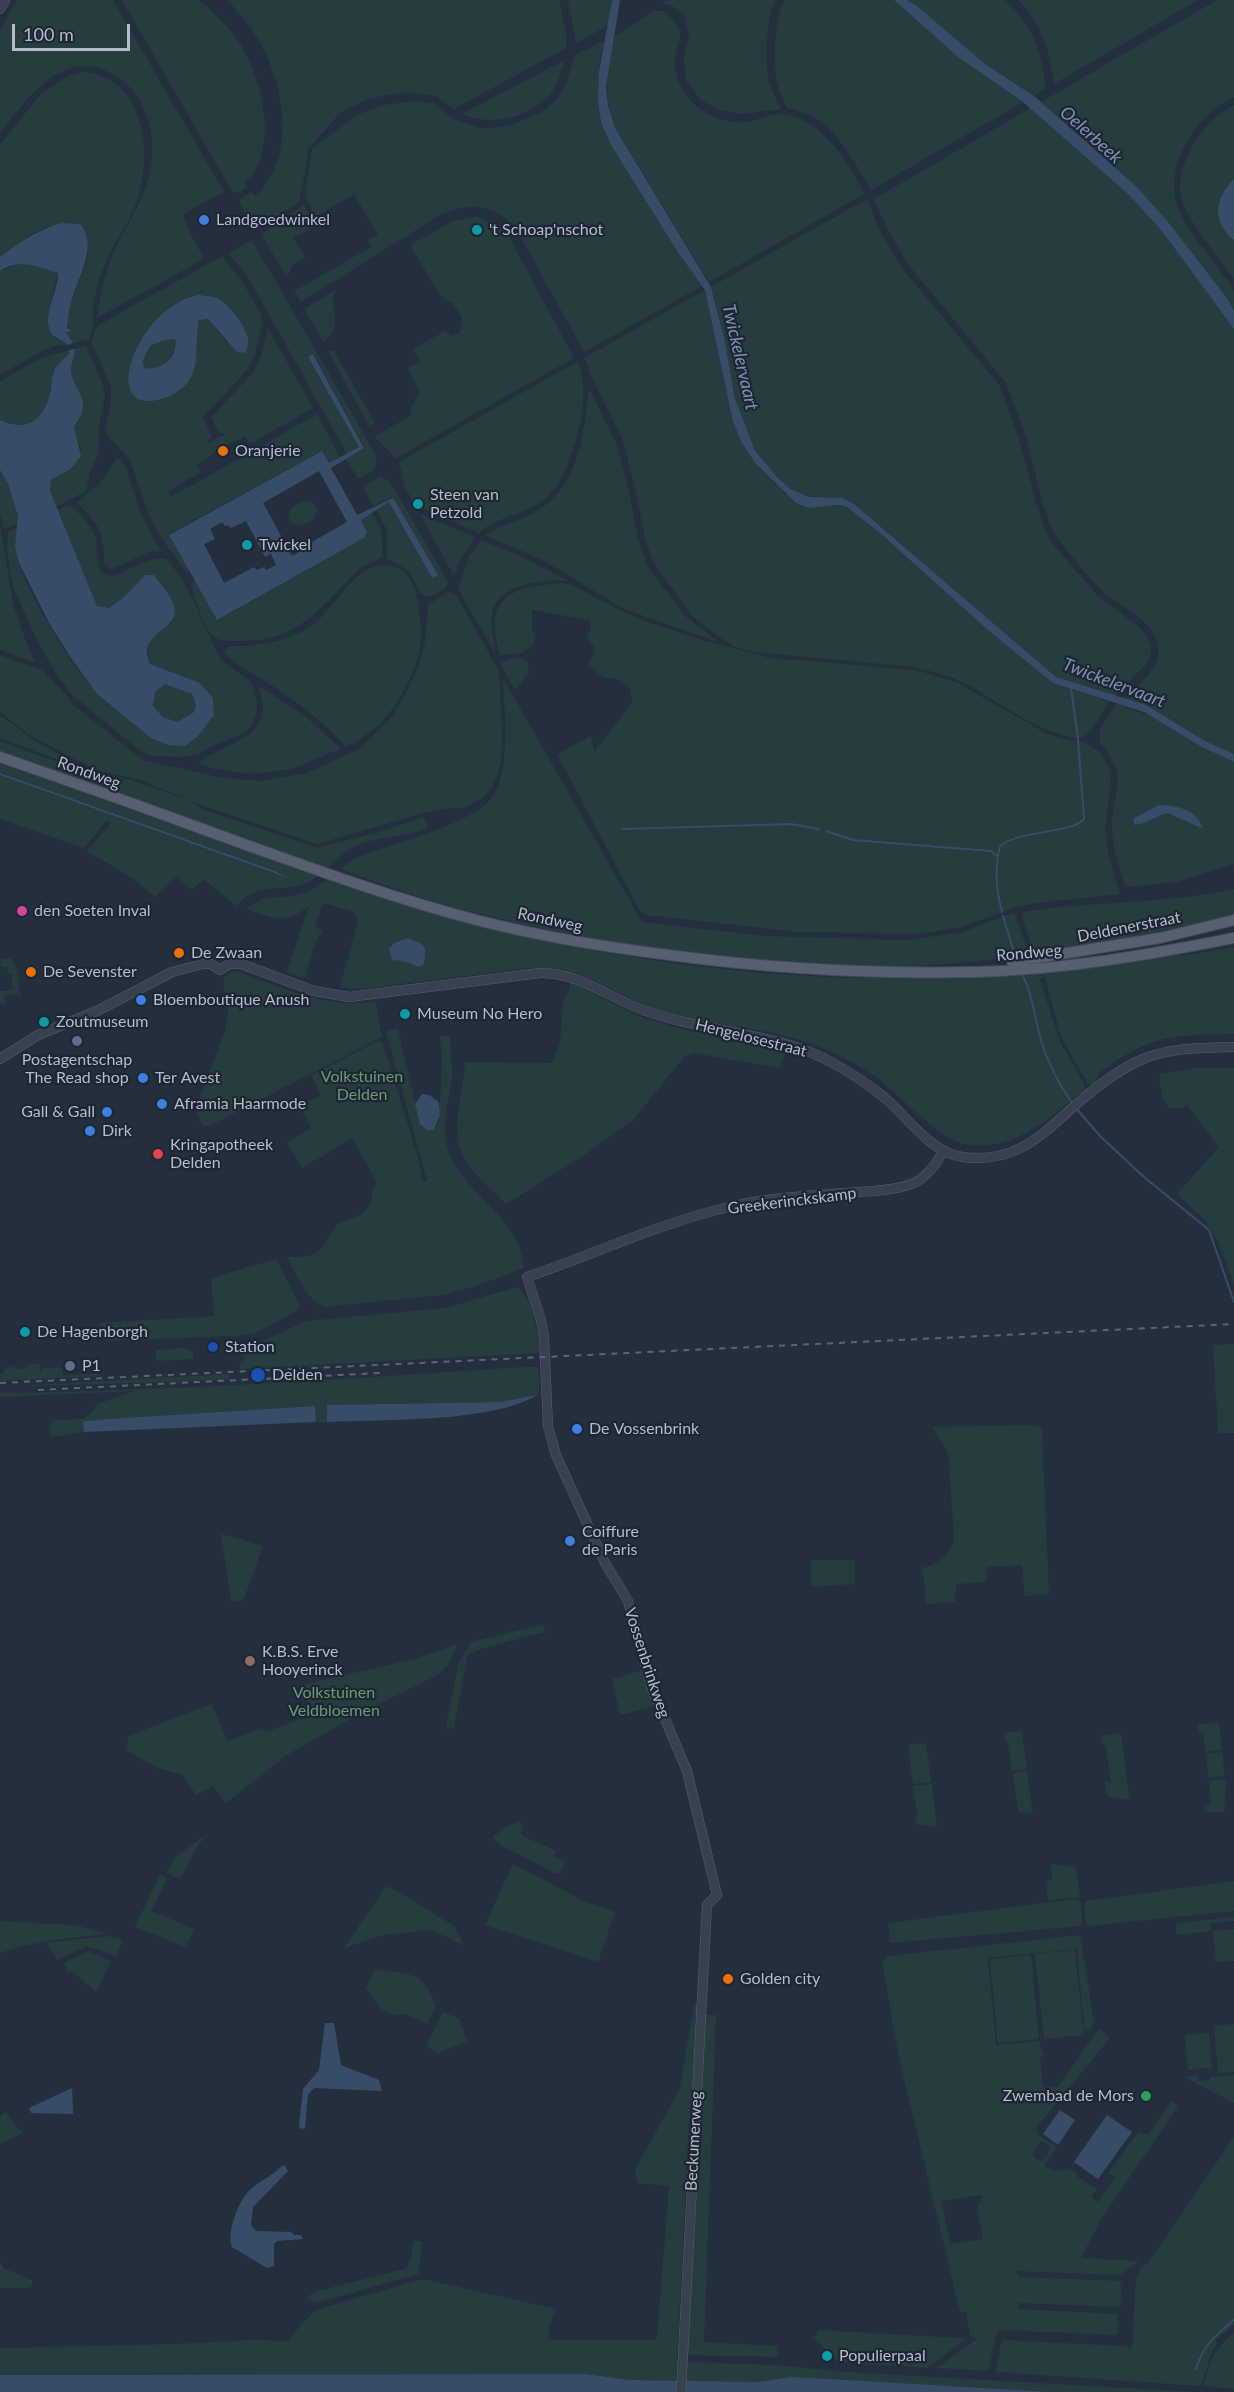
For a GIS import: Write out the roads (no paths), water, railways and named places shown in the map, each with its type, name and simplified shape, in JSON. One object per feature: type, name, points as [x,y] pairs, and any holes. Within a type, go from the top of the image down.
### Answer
[{"type":"main road","name":"Rondweg","points":[[0,757],[321,872],[458,915],[548,936],[620,949],[757,966],[886,972],[976,972],[1056,966],[1119,958]]},
{"type":"main road","name":"Deldenerstraat","points":[[886,972],[1027,961],[1160,938],[1234,920]]},
{"type":"main road","name":"Deldenerstraat","points":[[1119,958],[1234,938]]},
{"type":"street","points":[[0,9],[5,0]]},
{"type":"street","name":"Hengelosestraat","points":[[0,1059],[38,1035],[99,1010],[172,972],[203,964],[211,964],[220,970],[230,964],[242,964],[314,991],[349,996],[459,985],[537,973],[563,975],[661,1016],[784,1044],[819,1056],[847,1071],[878,1093],[943,1151],[962,1157],[979,1158],[1017,1150],[1039,1138],[1090,1092],[1137,1062],[1173,1051],[1234,1047]]},
{"type":"street","name":"Greekerinckskamp","points":[[527,1277],[690,1218],[727,1207],[801,1197],[896,1189],[911,1185],[930,1173],[943,1151]]},
{"type":"street","name":"Vossenbrinkweg","points":[[527,1277],[541,1320],[544,1338],[546,1405],[551,1440],[562,1470],[605,1563],[628,1601],[651,1686],[687,1771],[717,1895]]},
{"type":"street","name":"Beckumerweg","points":[[681,2392],[707,1905],[717,1895]]},
{"type":"water","points":[[612,0],[620,0],[606,87],[608,105],[615,128],[711,287],[724,337],[735,399],[755,451],[790,489],[810,497],[843,498],[854,504],[1056,677],[1146,705],[1205,741],[1234,754],[1234,762],[1202,747],[1144,712],[1053,683],[989,631],[880,533],[847,507],[838,505],[809,508],[796,503],[755,463],[742,443],[733,422],[705,290],[679,254],[611,145],[601,122],[598,100],[599,72]]},
{"type":"water","points":[[894,0],[907,0],[918,7],[985,64],[1034,96],[1137,187],[1169,223],[1226,297],[1234,310],[1234,329],[1161,230],[1129,195],[1023,102],[958,57]]},
{"type":"water","points":[[1234,179],[1234,240],[1222,225],[1218,210],[1223,194]]},
{"type":"water","points":[[61,223],[80,224],[85,232],[88,250],[68,316],[67,328],[72,331],[66,332],[73,343],[67,345],[52,334],[48,321],[58,273],[22,264],[0,271],[0,257],[29,237]]},
{"type":"water","points":[[198,295],[215,297],[226,304],[242,325],[247,335],[247,349],[245,353],[237,352],[208,319],[199,320],[194,369],[190,379],[172,395],[144,401],[132,394],[129,379],[132,360],[141,340],[156,320],[175,304]],"holes":[[[175,339],[176,346],[167,362],[157,367],[144,368],[143,360],[150,346]]]},
{"type":"water","points":[[75,349],[71,373],[83,405],[83,411],[74,427],[81,456],[71,469],[51,480],[50,491],[97,606],[109,608],[124,597],[145,575],[154,575],[171,599],[175,611],[170,623],[149,643],[147,655],[150,664],[200,683],[213,698],[214,715],[198,736],[185,746],[168,745],[151,738],[97,694],[49,623],[19,563],[15,547],[18,516],[8,484],[0,470],[0,420],[19,425],[34,421],[39,416],[48,400],[55,369],[69,354],[69,350]],"holes":[[[165,684],[192,694],[196,705],[194,712],[177,722],[163,717],[153,706],[155,692]]]},
{"type":"water","points":[[313,354],[364,448],[331,468],[357,515],[393,498],[438,575],[432,578],[389,502],[361,520],[367,532],[364,538],[217,620],[169,535],[322,451],[329,463],[359,447],[308,357]],"holes":[[[319,471],[347,522],[296,551],[298,553],[292,556],[263,503]],[[246,521],[265,557],[271,554],[276,565],[266,570],[264,567],[257,570],[254,567],[224,583],[204,544],[215,539],[210,529],[222,522],[231,528]]]},
{"type":"water","points":[[0,773],[275,871],[288,878],[0,775]]},
{"type":"water","points":[[1159,805],[1186,810],[1196,817],[1203,829],[1168,813],[1134,825],[1134,818]]},
{"type":"water","points":[[408,938],[425,948],[422,966],[392,960],[389,949],[394,943]]},
{"type":"water","points":[[422,1094],[429,1095],[439,1102],[440,1115],[434,1130],[427,1130],[420,1124],[415,1104]]},
{"type":"water","points":[[537,1395],[493,1411],[465,1415],[406,1420],[327,1422],[327,1405],[500,1402]]},
{"type":"water","points":[[315,1406],[316,1422],[84,1432],[83,1422],[107,1419]]},
{"type":"water","points":[[325,2023],[334,2023],[341,2065],[379,2080],[382,2091],[314,2088],[308,2095],[305,2128],[300,2129],[303,2089],[319,2070]]},
{"type":"water","points":[[72,2088],[73,2114],[31,2113],[29,2108]]},
{"type":"water","points":[[1060,2110],[1075,2120],[1058,2145],[1043,2134]]},
{"type":"water","points":[[1107,2115],[1132,2132],[1098,2179],[1074,2162]]},
{"type":"water","points":[[285,2166],[288,2171],[253,2207],[251,2225],[256,2231],[291,2232],[294,2235],[301,2235],[303,2239],[277,2241],[274,2244],[274,2266],[267,2268],[232,2247],[232,2227],[237,2211],[247,2193]]},
{"type":"water","points":[[585,2374],[631,2380],[757,2382],[791,2377],[1051,2392],[0,2392],[0,2375]]},
{"type":"waterway","name":"Twickelervaart","points":[[1002,912],[996,879],[1000,846],[1021,837],[1078,824],[1084,819],[1078,739],[1071,688]]},
{"type":"waterway","points":[[623,829],[791,824],[819,829]]},
{"type":"waterway","points":[[826,831],[853,840],[991,851],[997,856]]},
{"type":"waterway","points":[[1003,916],[1016,959]]},
{"type":"waterway","points":[[1021,972],[1031,997],[1047,1056],[1072,1103]]},
{"type":"waterway","points":[[1075,1107],[1101,1137],[1144,1177],[1209,1230],[1234,1302]]},
{"type":"waterway","points":[[1196,2369],[1206,2347],[1234,2320]]},
{"type":"railway","points":[[0,1383],[1234,1324]]},
{"type":"railway","points":[[38,1390],[380,1373]]},
{"type":"place","name":"Landgoedwinkel","points":[[204,220]]},
{"type":"place","name":"'t Schoap'nschot","points":[[477,230]]},
{"type":"place","name":"Oranjerie","points":[[223,451]]},
{"type":"place","name":"Steen van Petzold","points":[[418,504]]},
{"type":"place","name":"Twickel","points":[[247,545]]},
{"type":"place","name":"den Soeten Inval","points":[[22,911]]},
{"type":"place","name":"De Zwaan","points":[[179,953]]},
{"type":"place","name":"De Sevenster","points":[[31,972]]},
{"type":"place","name":"Bloemboutique Anush","points":[[141,1000]]},
{"type":"place","name":"Museum No Hero","points":[[405,1014]]},
{"type":"place","name":"Zoutmuseum","points":[[44,1022]]},
{"type":"place","name":"Postagentschap The Read shop","points":[[77,1041]]},
{"type":"place","name":"Ter Avest","points":[[143,1078]]},
{"type":"place","name":"Aframia Haarmode","points":[[162,1104]]},
{"type":"place","name":"Gall & Gall","points":[[107,1112]]},
{"type":"place","name":"Dirk","points":[[90,1131]]},
{"type":"place","name":"Kringapotheek Delden","points":[[158,1154]]},
{"type":"place","name":"De Hagenborgh","points":[[25,1332]]},
{"type":"place","name":"Station","points":[[213,1347]]},
{"type":"place","name":"P1","points":[[70,1366]]},
{"type":"place","name":"Delden","points":[[258,1375]]},
{"type":"place","name":"De Vossenbrink","points":[[577,1429]]},
{"type":"place","name":"Coiffure de Paris","points":[[570,1541]]},
{"type":"place","name":"K.B.S. Erve Hooyerinck","points":[[250,1661]]},
{"type":"place","name":"Golden city","points":[[728,1979]]},
{"type":"place","name":"Zwembad de Mors","points":[[1146,2096]]},
{"type":"place","name":"Populierpaal","points":[[827,2356]]},
{"type":"water label","name":"Oelerbeek","points":[[1091,135]]},
{"type":"park label","name":"Volkstuinen Delden","points":[[362,1086]]},
{"type":"park label","name":"Volkstuinen Veldbloemen","points":[[334,1702]]}]
